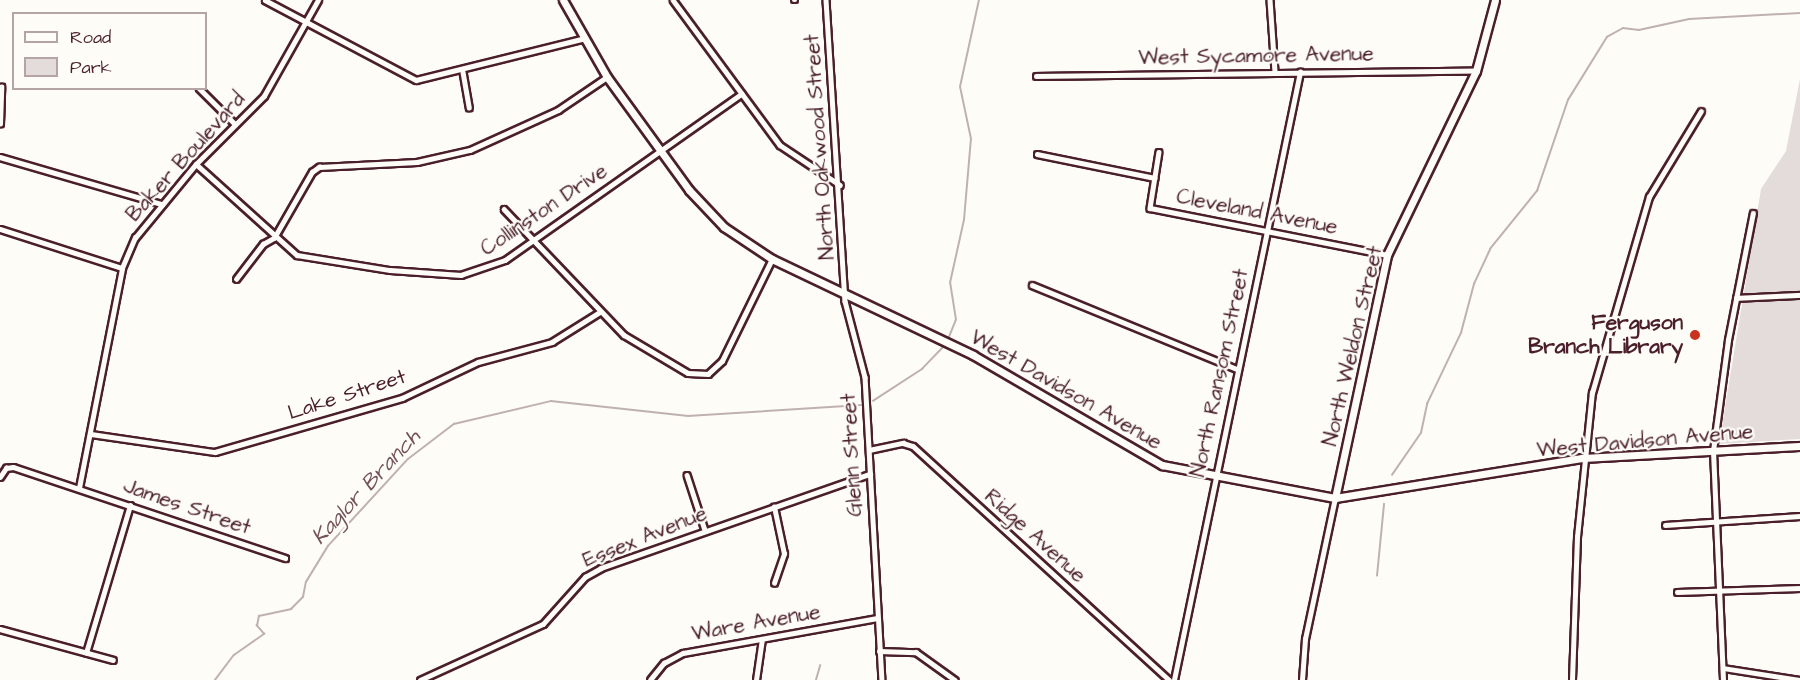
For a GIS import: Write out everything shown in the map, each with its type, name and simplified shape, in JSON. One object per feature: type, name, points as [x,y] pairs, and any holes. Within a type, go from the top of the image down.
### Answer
[{"type":"street","points":[[265,0],[411,79],[463,72],[582,39]]},
{"type":"street","name":"Baker Boulevard","points":[[79,488],[122,268],[135,238],[196,164],[264,96],[307,24],[318,0]]},
{"type":"street","name":"West Davidson Avenue","points":[[563,0],[582,39],[607,77],[660,152],[717,221],[772,259],[973,355],[1151,460],[1216,477],[1335,498],[1582,458],[1800,446]]},
{"type":"street","points":[[673,0],[780,145],[840,185]]},
{"type":"street","name":"North Oakwood Street","points":[[826,0],[840,185],[845,292]]},
{"type":"street","points":[[1270,0],[1275,72]]},
{"type":"street","name":"North Weldon Street","points":[[1302,680],[1305,639],[1387,255],[1476,70],[1495,0]]},
{"type":"street","name":"West Sycamore Avenue","points":[[1036,76],[1476,70]]},
{"type":"street","points":[[463,72],[469,107]]},
{"type":"street","name":"North Ransom Street","points":[[1173,680],[1300,72]]},
{"type":"street","points":[[236,279],[262,244],[274,238],[312,172],[320,167],[417,162],[470,150],[558,110],[607,77]]},
{"type":"street","points":[[0,124],[1,87]]},
{"type":"street","points":[[201,90],[235,124]]},
{"type":"street","name":"Collinston Drive","points":[[196,164],[274,238],[312,261],[461,275],[496,265],[741,94]]},
{"type":"street","points":[[1572,680],[1582,458],[1596,378],[1649,197],[1701,111]]},
{"type":"street","points":[[1037,154],[1155,178],[1159,152]]},
{"type":"street","points":[[0,157],[162,204]]},
{"type":"street","name":"Cleveland Avenue","points":[[1155,178],[1150,208],[1387,255]]},
{"type":"street","points":[[504,209],[624,335],[674,366],[708,375],[722,361],[772,259]]},
{"type":"street","points":[[1724,680],[1713,451],[1736,298],[1753,213]]},
{"type":"street","points":[[0,229],[122,268]]},
{"type":"street","points":[[1032,285],[1237,369]]},
{"type":"street","name":"Glenn Street","points":[[845,292],[864,366],[882,680]]},
{"type":"street","points":[[1736,298],[1800,295]]},
{"type":"street","name":"Lake Street","points":[[91,434],[215,452],[402,398],[478,362],[552,342],[600,312]]},
{"type":"street","name":"Ridge Avenue","points":[[869,450],[903,443],[914,446],[1169,680]]},
{"type":"street","name":"James Street","points":[[0,465],[79,488],[285,558]]},
{"type":"street","points":[[0,477],[9,467]]},
{"type":"street","name":"Essex Avenue","points":[[420,680],[543,624],[585,577],[705,530],[870,474]]},
{"type":"street","points":[[687,475],[705,530]]},
{"type":"street","points":[[86,653],[130,505]]},
{"type":"street","points":[[774,507],[784,555],[774,583]]},
{"type":"street","points":[[1665,525],[1800,516]]},
{"type":"street","points":[[1677,592],[1720,593],[1800,588]]},
{"type":"street","name":"Ware Avenue","points":[[650,680],[664,663],[683,653],[877,618]]},
{"type":"street","points":[[0,629],[113,660]]},
{"type":"street","points":[[756,680],[762,639]]},
{"type":"street","points":[[879,651],[916,652],[955,680]]},
{"type":"street","points":[[1723,668],[1800,680]]},
{"type":"green space","points":[[1800,79],[1800,439],[1719,444],[1761,189],[1786,151]]},
{"type":"waterway","name":"Kaglor Branch","points":[[949,337],[956,320],[950,283],[964,220],[971,139],[960,87],[979,0]]},
{"type":"waterway","points":[[1392,475],[1421,433],[1427,404],[1461,333],[1474,284],[1490,249],[1537,191],[1568,100],[1607,37],[1623,28],[1639,30],[1689,19],[1800,13]]},
{"type":"waterway","name":"Kaglor Branch","points":[[873,401],[922,369],[944,346]]},
{"type":"waterway","name":"Kaglor Branch","points":[[215,680],[234,655],[264,634],[257,626],[259,616],[291,609],[303,597],[306,582],[328,546],[408,459],[454,424],[551,401],[688,416],[862,405]]},
{"type":"waterway","points":[[1377,576],[1384,504]]},
{"type":"waterway","points":[[816,680],[820,666]]},
{"type":"place","name":"Ferguson Branch Library","points":[[1695,335]]}]
